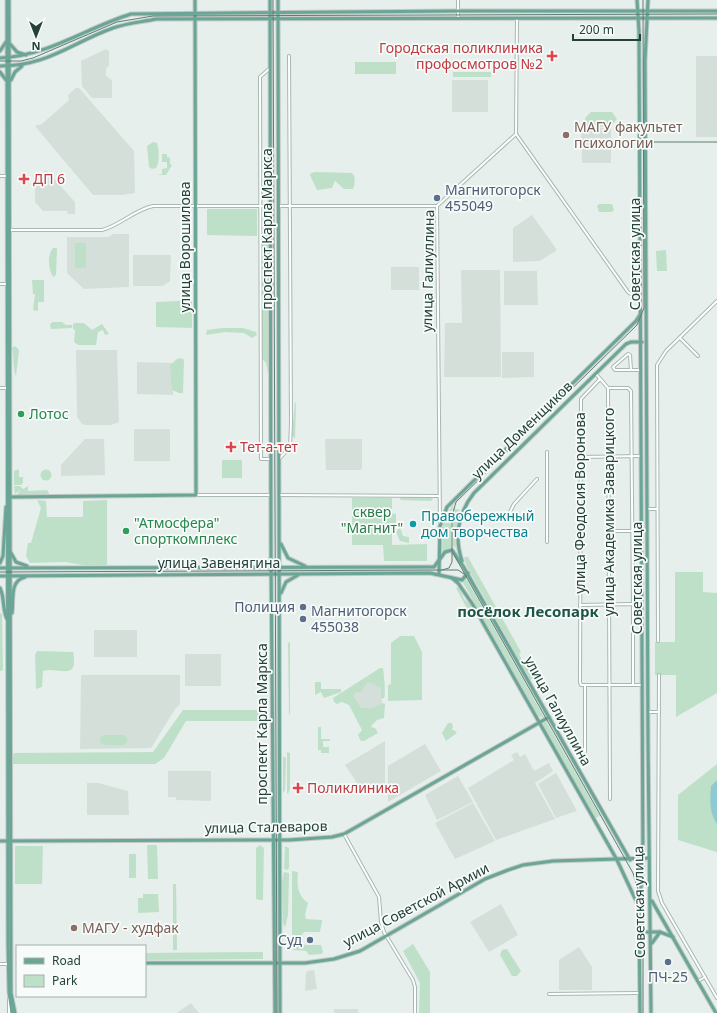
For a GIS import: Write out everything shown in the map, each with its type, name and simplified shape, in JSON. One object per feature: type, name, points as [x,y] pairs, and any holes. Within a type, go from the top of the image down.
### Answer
[{"type":"main road","points":[[8,0],[9,568]]},
{"type":"main road","name":"улица Ворошилова","points":[[195,0],[196,495]]},
{"type":"main road","name":"проспект Карла Маркса","points":[[270,0],[272,459],[271,574],[275,1013]]},
{"type":"main road","name":"проспект Карла Маркса","points":[[278,0],[280,1013]]},
{"type":"main road","name":"Советская улица","points":[[637,0],[639,18],[641,370],[642,858],[639,906],[640,1013]]},
{"type":"main road","name":"Советская улица","points":[[648,0],[646,18],[646,342],[648,509],[647,712],[651,899],[651,1013]]},
{"type":"main road","points":[[0,58],[28,55],[43,51],[115,19],[131,14],[458,11],[717,11]]},
{"type":"main road","points":[[0,66],[24,65],[44,60],[124,25],[156,19],[717,18]]},
{"type":"main road","points":[[0,51],[8,41]]},
{"type":"main road","points":[[8,41],[17,52],[28,55]]},
{"type":"main road","points":[[8,84],[15,72],[24,65]]},
{"type":"main road","points":[[0,72],[8,84]]},
{"type":"main road","points":[[640,144],[646,143]]},
{"type":"main road","points":[[271,206],[278,206]]},
{"type":"main road","points":[[8,230],[6,284],[9,388]]},
{"type":"main road","points":[[640,295],[646,295]]},
{"type":"main road","name":"улица Доменщиков","points":[[440,526],[445,510],[469,483],[636,321],[640,313]]},
{"type":"main road","name":"улица Доменщиков","points":[[464,566],[458,551],[458,532],[462,515],[471,496],[626,344],[631,342],[646,342]]},
{"type":"main road","points":[[9,497],[196,495]]},
{"type":"main road","points":[[0,563],[3,556],[4,517],[9,497]]},
{"type":"main road","points":[[7,502],[9,568],[12,993],[15,1013]]},
{"type":"main road","name":"улица Галиуллина","points":[[438,574],[440,526]]},
{"type":"main road","points":[[280,540],[288,558],[298,564],[308,567]]},
{"type":"main road","name":"улица Завенягина","points":[[10,547],[16,562],[33,568]]},
{"type":"main road","name":"улица Галиуллина","points":[[439,561],[445,552],[452,550],[464,566],[630,860]]},
{"type":"main road","points":[[641,556],[648,556]]},
{"type":"main road","name":"улица Завенягина","points":[[0,568],[428,567],[434,566],[439,561]]},
{"type":"main road","points":[[438,574],[462,580],[468,573]]},
{"type":"main road","points":[[280,599],[286,582],[300,574]]},
{"type":"main road","name":"улица Завенягина","points":[[0,576],[438,574]]},
{"type":"main road","points":[[9,621],[15,585],[20,578],[33,575]]},
{"type":"main road","name":"улица Галиуллина","points":[[451,577],[458,583],[473,605],[617,860]]},
{"type":"main road","points":[[0,588],[4,613],[9,621]]},
{"type":"main road","points":[[641,712],[647,712]]},
{"type":"main road","name":"улица Сталеваров","points":[[0,841],[280,840],[323,838],[344,834],[549,717]]},
{"type":"main road","name":"улица Советской Армии","points":[[146,963],[305,963],[334,959],[360,951],[485,879],[508,870],[530,864],[558,860],[630,860],[649,858]]},
{"type":"main road","name":"Советская улица","points":[[617,860],[639,906]]},
{"type":"main road","points":[[651,899],[716,1013]]},
{"type":"main road","points":[[640,932],[660,932],[674,938]]},
{"type":"main road","points":[[651,945],[660,932]]},
{"type":"main road","points":[[11,1013],[9,992],[12,964]]},
{"type":"street","points":[[458,0],[458,18]]},
{"type":"street","points":[[517,18],[516,134],[628,292],[632,295],[640,295]]},
{"type":"street","name":"проспект Карла Маркса","points":[[279,459],[290,447],[289,56]]},
{"type":"street","name":"проспект Карла Маркса","points":[[270,68],[260,77],[261,459],[272,459]]},
{"type":"street","name":"улица Галиуллина","points":[[440,526],[437,206],[516,134]]},
{"type":"street","points":[[0,176],[8,176]]},
{"type":"street","points":[[8,230],[102,230],[113,226],[147,207],[271,206]]},
{"type":"street","points":[[278,206],[437,206]]},
{"type":"street","points":[[0,284],[6,284]]},
{"type":"street","points":[[658,641],[655,372],[660,359],[717,302]]},
{"type":"street","points":[[680,338],[698,356]]},
{"type":"street","points":[[631,370],[630,355],[628,354],[613,368],[616,370],[631,370],[641,370]]},
{"type":"street","name":"улица Академика Заварицкого","points":[[596,374],[608,388],[610,799]]},
{"type":"street","name":"улица Феодосия Воронова","points":[[585,685],[580,684],[581,398],[600,378]]},
{"type":"street","points":[[0,388],[9,388]]},
{"type":"street","points":[[608,388],[628,388],[631,391],[633,686]]},
{"type":"street","points":[[547,452],[547,542]]},
{"type":"street","points":[[580,457],[641,456]]},
{"type":"street","points":[[509,514],[514,504],[537,479]]},
{"type":"street","points":[[196,495],[272,495]]},
{"type":"street","points":[[279,495],[439,496]]},
{"type":"street","points":[[648,509],[657,509]]},
{"type":"street","points":[[439,510],[445,510]]},
{"type":"street","points":[[608,531],[632,531]]},
{"type":"street","points":[[580,605],[633,604]]},
{"type":"street","points":[[659,675],[658,891],[662,903],[717,998]]},
{"type":"street","points":[[585,752],[585,685],[641,685]]},
{"type":"street","points":[[647,712],[659,712]]},
{"type":"street","points":[[344,834],[379,897],[382,927],[386,936],[413,980],[415,988],[415,1013]]},
{"type":"street","points":[[0,964],[12,964]]},
{"type":"street","points":[[698,981],[705,977]]},
{"type":"street","points":[[549,994],[641,993]]},
{"type":"shaded area","points":[[106,49],[109,51],[109,66],[106,68],[106,76],[112,80],[112,98],[92,98],[82,86],[81,61]]},
{"type":"shaded area","points":[[696,56],[717,56],[717,137],[696,137]]},
{"type":"shaded area","points":[[452,80],[488,80],[488,112],[452,112]]},
{"type":"shaded area","points":[[76,88],[79,88],[134,151],[135,193],[121,195],[93,195],[35,126],[42,124],[69,100],[68,95]]},
{"type":"shaded area","points":[[581,128],[611,128],[611,163],[582,163]]},
{"type":"shaded area","points":[[46,170],[75,202],[75,214],[68,214],[67,211],[43,211],[35,202],[35,179]]},
{"type":"shaded area","points":[[532,215],[557,250],[540,261],[513,262],[513,228]]},
{"type":"shaded area","points":[[113,234],[129,234],[129,287],[84,289],[67,273],[67,237],[109,237]]},
{"type":"shaded area","points":[[133,255],[171,255],[170,281],[163,286],[133,286]]},
{"type":"shaded area","points":[[391,267],[419,267],[419,290],[391,290]]},
{"type":"shaded area","points":[[461,270],[500,270],[501,377],[444,377],[445,323],[462,323]]},
{"type":"shaded area","points":[[504,271],[537,271],[538,305],[504,305]]},
{"type":"shaded area","points":[[76,350],[117,350],[119,422],[111,425],[86,425],[82,424],[77,417]]},
{"type":"shaded area","points":[[502,352],[534,352],[534,377],[502,378]]},
{"type":"shaded area","points":[[137,362],[173,363],[173,395],[137,394]]},
{"type":"shaded area","points":[[134,429],[170,429],[170,461],[134,461]]},
{"type":"shaded area","points":[[85,439],[104,439],[105,475],[61,476],[61,465]]},
{"type":"shaded area","points":[[325,439],[362,439],[361,470],[326,470]]},
{"type":"shaded area","points":[[94,630],[137,630],[137,657],[94,657]]},
{"type":"shaded area","points":[[185,654],[221,654],[221,686],[185,686]]},
{"type":"shaded area","points":[[81,675],[180,675],[180,704],[175,709],[151,748],[80,749]]},
{"type":"shaded area","points":[[376,675],[382,683],[382,717],[357,717],[344,692]]},
{"type":"shaded area","points":[[385,741],[385,784],[359,786],[345,765]]},
{"type":"shaded area","points":[[425,744],[441,771],[388,802],[388,766]]},
{"type":"shaded area","points":[[517,752],[520,757],[525,754],[534,771],[549,763],[553,771],[535,783],[555,819],[496,840],[468,788],[514,760],[511,755]]},
{"type":"shaded area","points":[[168,771],[211,771],[211,801],[176,800],[176,797],[168,797]]},
{"type":"shaded area","points":[[556,773],[577,811],[556,818],[538,784]]},
{"type":"shaded area","points":[[458,776],[473,802],[437,820],[425,795]]},
{"type":"shaded area","points":[[87,783],[98,783],[128,791],[129,815],[87,815]]},
{"type":"shaded area","points":[[473,803],[495,841],[455,859],[435,823]]},
{"type":"shaded area","points":[[501,904],[518,935],[489,952],[470,922]]},
{"type":"shaded area","points":[[579,947],[592,967],[592,990],[559,990],[559,960]]},
{"type":"shaded area","points":[[314,970],[317,989],[305,991],[307,971]]},
{"type":"shaded area","points":[[191,1003],[199,1013],[177,1013]]},
{"type":"shaded area","points":[[334,1009],[358,1009],[358,1013],[334,1013]]},
{"type":"green space","points":[[355,62],[396,62],[396,74],[355,74]]},
{"type":"green space","points":[[453,72],[491,72],[491,77],[453,77]]},
{"type":"green space","points":[[591,112],[612,112],[617,119],[610,127],[587,126],[585,118]]},
{"type":"green space","points":[[153,142],[157,143],[159,156],[156,168],[152,169],[149,167],[147,146]]},
{"type":"green space","points":[[162,154],[167,154],[167,157],[170,158],[170,164],[172,165],[166,175],[157,175],[162,174],[162,169],[167,168],[167,162],[162,162]]},
{"type":"green space","points":[[311,173],[352,173],[355,181],[353,189],[344,189],[335,181],[332,188],[317,190],[310,175]]},
{"type":"green space","points":[[599,204],[612,204],[614,210],[612,212],[599,212],[597,206]]},
{"type":"green space","points":[[207,209],[257,209],[257,236],[207,235]]},
{"type":"green space","points":[[264,229],[268,232],[269,236],[268,373],[266,363],[262,359],[261,236]]},
{"type":"green space","points":[[75,243],[86,243],[86,268],[75,268]]},
{"type":"green space","points":[[53,248],[57,248],[56,275],[53,277],[49,262],[50,254]]},
{"type":"green space","points":[[666,250],[667,271],[657,271],[656,251]]},
{"type":"green space","points":[[32,280],[44,280],[44,302],[38,302],[38,311],[33,310],[35,294],[33,294]]},
{"type":"green space","points":[[192,301],[192,328],[156,327],[156,302]]},
{"type":"green space","points":[[53,322],[62,322],[66,325],[72,325],[72,328],[51,329],[50,324]]},
{"type":"green space","points":[[84,323],[92,330],[102,324],[109,334],[105,335],[103,330],[98,332],[96,345],[78,345],[74,342],[75,330],[73,329],[73,324]]},
{"type":"green space","points":[[243,328],[256,332],[257,335],[252,338],[244,333],[225,332],[206,335],[207,330]]},
{"type":"green space","points":[[15,346],[19,350],[16,376],[14,371],[12,348]]},
{"type":"green space","points":[[181,358],[184,360],[183,393],[179,393],[172,390],[170,365],[177,359]]},
{"type":"green space","points":[[295,402],[296,404],[295,439],[292,435]]},
{"type":"green space","points":[[222,460],[242,460],[242,478],[222,478]]},
{"type":"green space","points":[[19,469],[19,477],[23,477],[23,483],[21,485],[14,485],[14,471]]},
{"type":"green space","points":[[46,469],[50,471],[52,475],[50,479],[46,481],[42,479],[40,475],[42,471]]},
{"type":"green space","points":[[14,486],[20,486],[23,489],[28,486],[28,491],[47,490],[49,495],[20,496],[17,495],[20,490],[15,494]]},
{"type":"green space","points":[[410,496],[433,498],[431,501],[400,500],[401,497]]},
{"type":"green space","name":"сквер \"Магнит\"","points":[[352,498],[392,498],[392,513],[396,514],[396,528],[392,529],[392,545],[427,544],[427,561],[384,561],[383,545],[352,545]]},
{"type":"green space","points":[[37,500],[46,501],[47,517],[83,517],[83,501],[107,500],[107,565],[83,565],[65,562],[30,563],[26,556],[28,543],[31,543],[41,508]]},
{"type":"green space","points":[[454,502],[451,516],[451,547],[442,554],[443,522]]},
{"type":"green space","points":[[453,508],[460,510],[455,533],[456,548],[453,546]]},
{"type":"green space","points":[[400,527],[403,536],[409,537],[409,543],[400,541],[396,532]]},
{"type":"green space","points":[[464,557],[468,557],[521,652],[519,654],[526,668],[530,667],[534,677],[530,680],[466,565]]},
{"type":"green space","points":[[675,572],[703,572],[703,592],[717,593],[717,693],[676,717],[676,675],[655,675],[655,642],[675,642]]},
{"type":"green space","points":[[467,580],[544,718],[538,716],[462,581]]},
{"type":"green space","points":[[459,587],[464,599],[470,604],[476,613],[471,616],[456,588]]},
{"type":"green space","points":[[0,613],[2,614],[3,670],[0,671]]},
{"type":"green space","points":[[400,636],[414,636],[422,652],[422,700],[388,701],[388,685],[391,684],[391,643]]},
{"type":"green space","points":[[288,642],[290,643],[289,715]]},
{"type":"green space","points":[[37,651],[73,652],[73,667],[66,671],[43,671],[42,687],[36,689],[35,655]]},
{"type":"green space","points":[[380,668],[383,668],[385,689],[384,699],[381,697],[381,688],[370,682],[366,684],[361,692],[356,692],[353,696],[361,708],[373,708],[383,703],[385,704],[384,718],[377,720],[371,727],[375,728],[378,733],[364,741],[361,741],[358,735],[362,730],[349,705],[342,702],[337,704],[334,702],[333,698]]},
{"type":"green space","points":[[315,682],[321,682],[321,689],[341,689],[341,692],[324,698],[321,692],[315,695]]},
{"type":"green space","points":[[183,710],[260,711],[259,721],[186,721],[164,758],[155,764],[13,764],[14,753],[153,752]]},
{"type":"green space","points":[[546,721],[600,816],[595,818],[546,731],[543,723]]},
{"type":"green space","points":[[448,723],[452,723],[452,730],[457,733],[446,741],[442,733]]},
{"type":"green space","points":[[318,727],[321,727],[321,739],[330,739],[330,741],[323,741],[323,747],[329,747],[329,753],[321,753],[321,750],[318,750]]},
{"type":"green space","points":[[104,735],[124,735],[128,741],[124,745],[104,745],[100,742],[101,737]]},
{"type":"green space","points":[[287,752],[290,753],[290,789],[288,794],[287,793]]},
{"type":"green space","points":[[283,756],[286,758],[285,790],[283,793]]},
{"type":"green space","points":[[717,764],[717,852],[678,840],[678,795]]},
{"type":"green space","points":[[147,845],[157,845],[158,879],[148,879]]},
{"type":"green space","points":[[260,845],[264,848],[263,900],[256,899],[256,848]]},
{"type":"green space","points":[[15,846],[43,846],[42,884],[15,884]]},
{"type":"green space","points":[[285,846],[289,848],[288,870],[284,869]]},
{"type":"green space","points":[[129,854],[136,854],[136,878],[129,878]]},
{"type":"green space","points":[[292,871],[298,872],[298,889],[304,900],[308,903],[305,915],[306,919],[322,920],[320,932],[304,932],[301,936],[301,943],[305,945],[321,945],[323,952],[321,954],[309,955],[306,951],[293,950]]},
{"type":"green space","points":[[284,872],[289,873],[288,915],[285,928],[283,923],[282,882]]},
{"type":"green space","points":[[173,884],[176,884],[177,950],[173,950]]},
{"type":"green space","points":[[143,894],[158,894],[159,912],[138,913],[138,898],[143,898]]},
{"type":"green space","points":[[413,944],[430,972],[430,1013],[419,1013],[420,983],[403,951]]},
{"type":"green space","points":[[507,949],[521,971],[517,976],[512,976],[500,955],[502,950]]},
{"type":"green space","points":[[263,952],[263,959],[146,960],[146,953]]},
{"type":"water","points":[[717,780],[717,824],[711,810],[710,801],[711,786]]},
{"type":"tram line","points":[[273,0],[277,1013]]},
{"type":"tram line","points":[[442,570],[449,568],[452,562],[452,516],[456,502],[637,325],[644,308],[643,0]]},
{"type":"tram line","points":[[0,61],[21,61],[33,58],[117,22],[153,16],[717,14]]},
{"type":"tram line","points":[[642,150],[646,144],[651,142],[717,142]]},
{"type":"tram line","points":[[453,553],[633,873],[641,900],[643,913],[643,1013]]},
{"type":"tram line","points":[[0,572],[458,570],[464,574]]},
{"type":"place","name":"Городская поликлиника профосмотров №2","points":[[552,56]]},
{"type":"place","name":"МАГУ факультет психологии","points":[[566,135]]},
{"type":"place","name":"ДП 6","points":[[24,179]]},
{"type":"place","name":"Магнитогорск 455049","points":[[437,198]]},
{"type":"place","name":"Лотос","points":[[21,414]]},
{"type":"place","name":"Тет-а-тет","points":[[231,447]]},
{"type":"place","name":"Правобережный дом творчества","points":[[413,524]]},
{"type":"place","name":"\"Атмосфера\" спорткомплекс","points":[[126,531]]},
{"type":"place","name":"Полиция","points":[[303,607]]},
{"type":"place","name":"Магнитогорск 455038","points":[[303,619]]},
{"type":"place","name":"Поликлиника","points":[[298,788]]},
{"type":"place","name":"МАГУ - худфак","points":[[74,928]]},
{"type":"place","name":"Суд","points":[[310,940]]},
{"type":"place","name":"ПЧ-25","points":[[668,962]]},
{"type":"district","name":"посёлок Лесопарк","points":[[528,612]]}]
